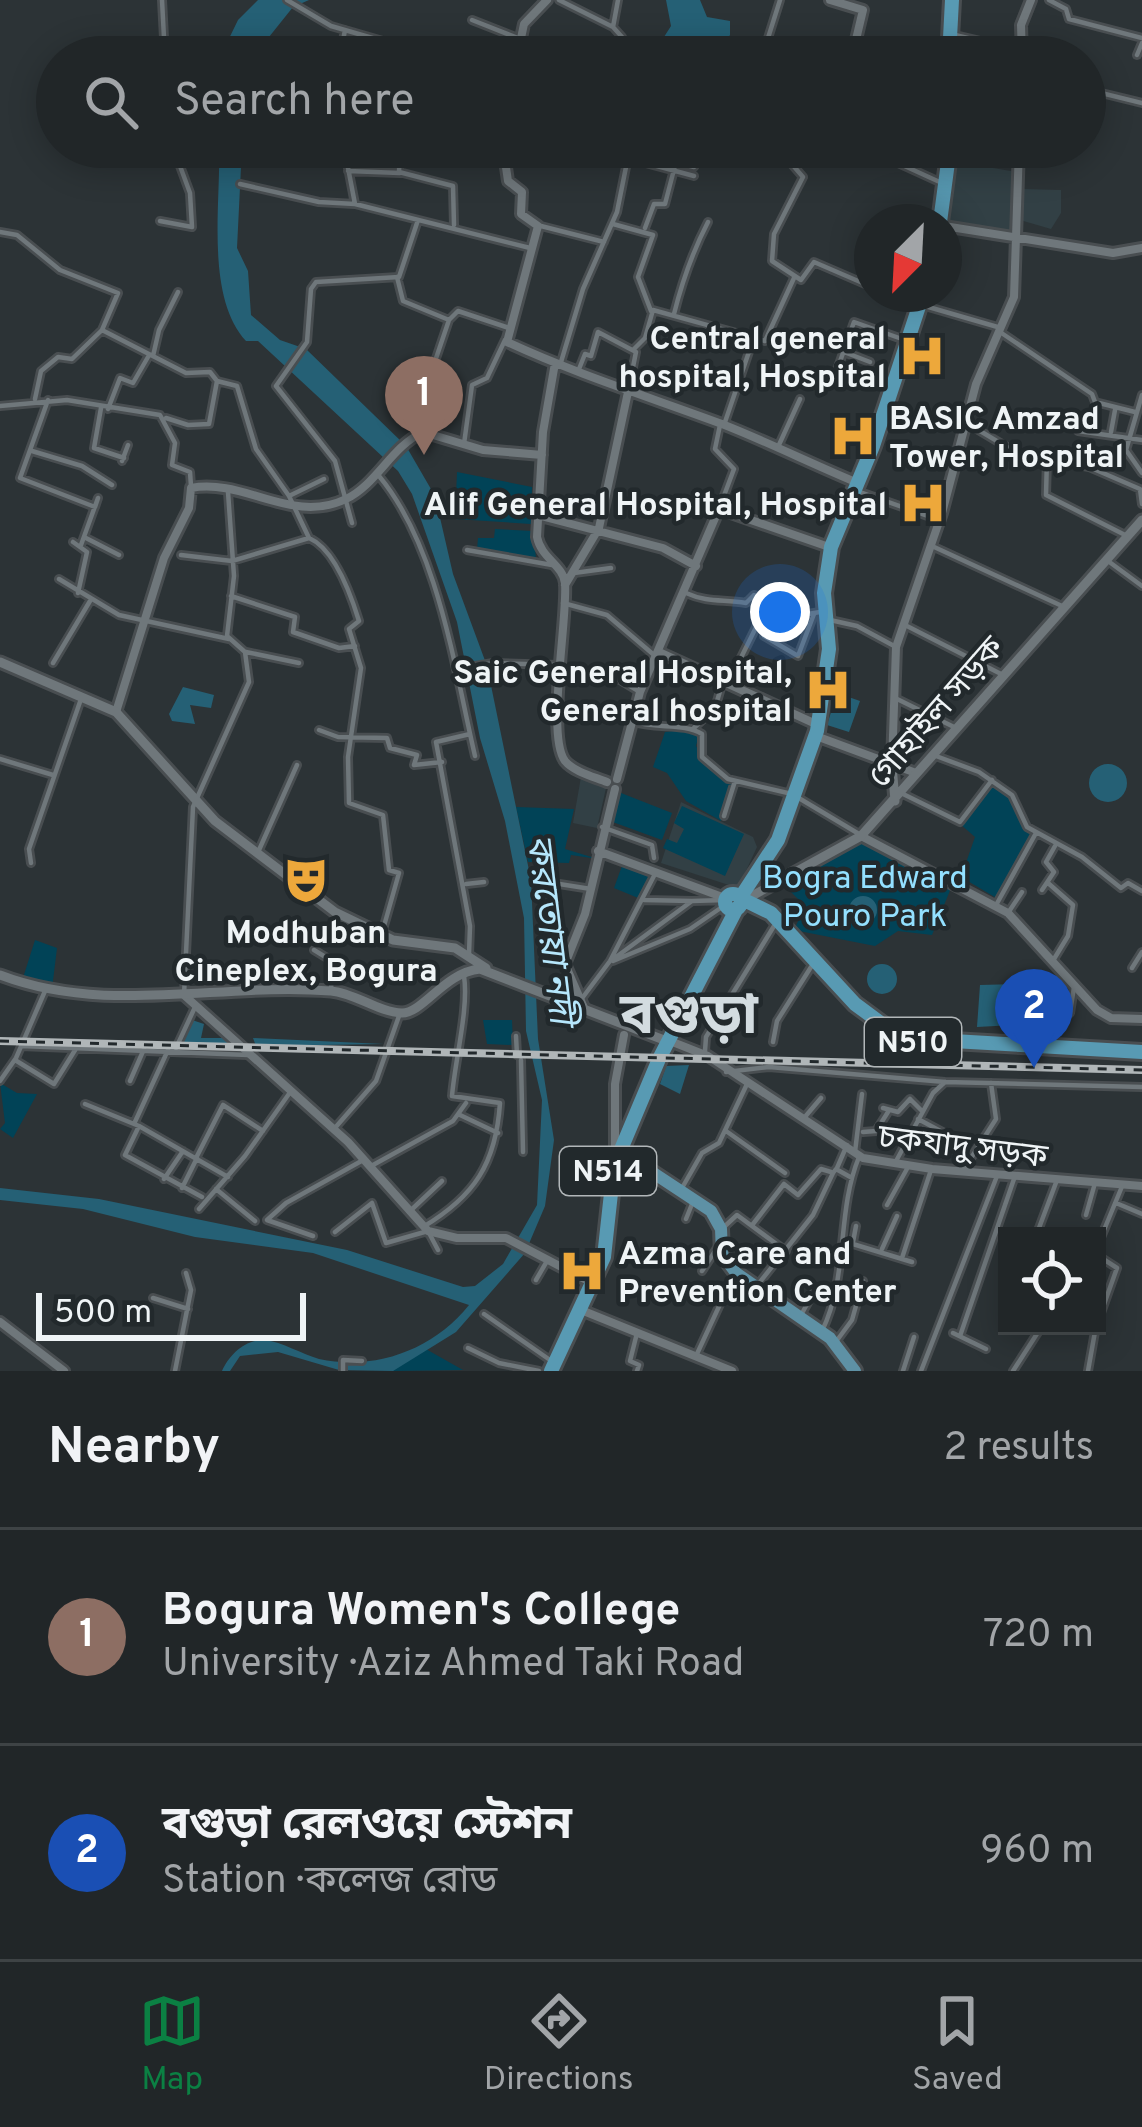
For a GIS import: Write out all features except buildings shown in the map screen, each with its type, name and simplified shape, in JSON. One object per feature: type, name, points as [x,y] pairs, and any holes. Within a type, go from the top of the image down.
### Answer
[{"type":"highway","points":[[949,0],[949,36]]},
{"type":"highway","points":[[947,36],[949,0]]},
{"type":"highway","points":[[942,204],[945,168]]},
{"type":"highway","points":[[855,484],[913,312]]},
{"type":"highway","points":[[666,1040],[737,898],[778,840],[790,793],[816,728],[828,547],[855,484],[914,312]]},
{"type":"highway","name":"N510","points":[[737,898],[780,930],[880,1027],[927,1046],[1051,1047],[1142,1054]]},
{"type":"highway","name":"N510","points":[[802,953],[876,1029],[906,1045],[1142,1054]]},
{"type":"highway","name":"N514","points":[[547,1368],[608,1243],[610,1182],[618,1150],[666,1040]]},
{"type":"main road","name":"গোহাইল সড়ক","points":[[737,898],[861,836],[1142,520]]},
{"type":"main road","points":[[0,662],[116,712],[196,799],[256,855],[335,912],[382,936],[469,954],[509,984],[583,1006],[627,1033],[666,1040]]},
{"type":"main road","points":[[892,765],[898,797]]},
{"type":"main road","points":[[0,975],[45,991],[184,995],[331,991],[400,1013],[415,1009],[464,970],[489,972]]},
{"type":"main road","points":[[618,1150],[694,1198],[721,1229],[719,1245],[740,1278],[836,1343],[849,1369]]},
{"type":"street","points":[[162,0],[163,36]]},
{"type":"street","points":[[286,0],[366,36]]},
{"type":"street","points":[[559,0],[613,27],[621,36]]},
{"type":"street","points":[[613,27],[618,0]]},
{"type":"street","points":[[769,36],[780,0]]},
{"type":"street","points":[[830,0],[863,10],[857,36]]},
{"type":"street","points":[[1024,36],[1031,0]]},
{"type":"street","points":[[1049,0],[1066,9],[1070,19],[1142,41],[1137,55]]},
{"type":"street","points":[[522,36],[524,23],[544,1]]},
{"type":"street","points":[[472,20],[516,36]]},
{"type":"street","points":[[344,36],[345,30]]},
{"type":"street","points":[[949,33],[959,36]]},
{"type":"street","points":[[1106,94],[1142,103]]},
{"type":"street","points":[[160,221],[192,227],[190,193],[181,168]]},
{"type":"street","points":[[348,168],[355,204]]},
{"type":"street","points":[[400,168],[400,173]]},
{"type":"street","points":[[506,168],[508,181],[522,192],[521,214],[537,225],[604,242]]},
{"type":"street","points":[[565,585],[540,553],[537,515],[542,455],[558,362],[613,224],[625,168]]},
{"type":"street","points":[[664,168],[694,176]]},
{"type":"street","points":[[795,168],[803,177],[769,250],[776,266],[802,280],[814,262],[854,279]]},
{"type":"street","points":[[909,168],[944,184]]},
{"type":"street","points":[[892,765],[896,647],[939,520],[964,424],[1014,297],[1018,168]]},
{"type":"street","points":[[644,230],[654,205],[664,204],[672,170]]},
{"type":"street","points":[[348,171],[400,173],[453,186],[454,226]]},
{"type":"street","points":[[241,184],[319,202],[355,204],[530,248]]},
{"type":"street","points":[[674,314],[695,262],[698,237],[708,222]]},
{"type":"street","points":[[417,223],[397,277],[403,302],[449,320]]},
{"type":"street","points":[[612,785],[564,759],[558,668],[565,585],[599,528],[634,350],[644,338],[651,311],[638,287],[652,242],[644,230],[613,224]]},
{"type":"street","points":[[464,444],[472,385],[487,378],[505,340],[537,225]]},
{"type":"street","points":[[962,227],[1113,253],[1142,248]]},
{"type":"street","points":[[0,232],[17,235],[60,270],[118,293],[103,330],[73,359],[58,357],[41,371],[35,400]]},
{"type":"street","points":[[352,523],[335,461],[276,386],[305,348],[311,289],[316,282],[397,277]]},
{"type":"street","points":[[651,311],[753,338],[769,337],[794,278]]},
{"type":"street","points":[[128,445],[123,459],[94,448],[105,408],[121,378],[133,383],[151,356],[178,292]]},
{"type":"street","points":[[430,376],[449,320],[458,311],[509,328]]},
{"type":"street","points":[[953,312],[1001,330],[1092,394],[1095,403],[1135,412]]},
{"type":"street","points":[[887,387],[838,374],[852,323],[902,338]]},
{"type":"street","points":[[103,330],[186,373],[210,372],[217,381],[237,386],[256,449],[309,538],[326,552],[356,609],[359,621],[349,629],[361,668],[351,737],[349,802],[383,815],[389,870],[399,873],[382,936]]},
{"type":"street","points":[[579,370],[584,354],[591,356],[598,332],[634,350]]},
{"type":"street","points":[[849,335],[870,339]]},
{"type":"street","points":[[583,1006],[565,964],[591,889],[612,785],[640,692],[660,656],[734,469],[716,449],[753,338]]},
{"type":"street","points":[[505,340],[778,447],[939,520]]},
{"type":"street","points":[[844,352],[870,362]]},
{"type":"street","points":[[0,406],[48,400],[208,424],[217,381]]},
{"type":"street","points":[[1142,395],[1127,436],[1130,461],[1142,476],[1142,504]]},
{"type":"street","points":[[778,447],[800,399]]},
{"type":"street","points":[[48,400],[20,478],[94,507],[98,498],[84,537],[77,544],[87,552],[78,592]]},
{"type":"street","points":[[1111,432],[1115,410]]},
{"type":"street","points":[[116,712],[149,620],[164,558],[189,508],[190,472],[172,465],[175,444],[166,418]]},
{"type":"street","points":[[922,422],[964,424],[1017,453],[1102,471],[1140,489]]},
{"type":"street","points":[[1078,431],[1111,432],[1142,440]]},
{"type":"street","points":[[191,488],[228,489],[291,501],[346,499],[404,441],[423,432],[464,444],[542,455]]},
{"type":"street","points":[[32,451],[82,466],[112,485]]},
{"type":"street","points":[[1047,458],[1046,495],[1142,540]]},
{"type":"street","points":[[376,471],[406,511],[458,669],[475,756]]},
{"type":"street","points":[[291,501],[324,479]]},
{"type":"street","points":[[228,489],[229,639]]},
{"type":"street","points":[[718,508],[828,547]]},
{"type":"street","points":[[537,515],[663,548],[696,566]]},
{"type":"street","points":[[84,537],[119,555]]},
{"type":"street","points":[[181,555],[232,561],[309,538]]},
{"type":"street","points":[[930,546],[1063,606]]},
{"type":"street","points":[[467,550],[577,570],[611,568]]},
{"type":"street","points":[[1106,559],[1142,586]]},
{"type":"street","points":[[59,579],[119,615],[229,639],[245,652],[299,663]]},
{"type":"street","points":[[685,592],[707,603],[727,599],[746,603],[754,595],[856,626],[896,647]]},
{"type":"street","points":[[231,596],[295,617],[293,632],[339,648],[355,646]]},
{"type":"street","points":[[53,663],[90,601]]},
{"type":"street","points":[[632,721],[660,730],[694,728],[712,713],[770,601]]},
{"type":"street","points":[[563,603],[607,615],[660,656],[916,773]]},
{"type":"street","points":[[759,622],[766,627],[764,636],[798,656],[822,614]]},
{"type":"street","points":[[903,623],[1001,674]]},
{"type":"street","points":[[245,652],[249,682],[196,799],[184,995],[334,1129],[426,1229],[439,1250]]},
{"type":"street","points":[[458,669],[494,663],[558,668],[620,680],[640,692]]},
{"type":"street","points":[[892,698],[954,727]]},
{"type":"street","points":[[31,863],[29,849],[81,699]]},
{"type":"street","points":[[694,728],[702,734],[702,757],[735,781],[790,793],[1008,913],[1051,963],[1111,1018],[1142,1019]]},
{"type":"street","points":[[319,730],[388,738],[390,748],[417,755],[414,765],[442,761]]},
{"type":"street","points":[[469,954],[464,885],[436,741],[470,734]]},
{"type":"street","points":[[931,754],[992,780],[1018,801],[1023,822],[1121,888],[1128,883],[1142,891]]},
{"type":"street","points":[[0,759],[53,775]]},
{"type":"street","points":[[256,855],[297,765]]},
{"type":"street","points":[[898,797],[959,823],[992,780]]},
{"type":"street","points":[[724,816],[735,781]]},
{"type":"street","points":[[603,828],[652,845],[654,858]]},
{"type":"street","points":[[995,907],[1037,832]]},
{"type":"street","points":[[1042,890],[1054,870],[1046,862],[1057,844]]},
{"type":"street","points":[[600,851],[737,898]]},
{"type":"street","points":[[583,1006],[644,901],[656,871]]},
{"type":"street","points":[[533,880],[591,889]]},
{"type":"street","points":[[464,885],[484,883]]},
{"type":"street","points":[[1048,883],[1073,904],[1068,936],[1051,963]]},
{"type":"street","points":[[1008,913],[1022,892]]},
{"type":"street","points":[[644,901],[737,898]]},
{"type":"street","points":[[608,963],[690,929],[737,898]]},
{"type":"street","points":[[608,963],[692,901]]},
{"type":"street","points":[[705,1054],[706,1037],[780,930]]},
{"type":"street","points":[[314,950],[332,961],[331,991]]},
{"type":"street","points":[[1132,968],[1142,952]]},
{"type":"street","points":[[773,1042],[777,1021],[812,968]]},
{"type":"street","points":[[335,1232],[372,1203],[386,1243],[426,1229],[485,1176],[498,1133],[500,1103],[466,1102],[452,1096],[455,1045],[468,1001],[464,970]]},
{"type":"street","points":[[1051,1047],[1054,1019],[1070,1013],[1075,987]]},
{"type":"street","points":[[0,1081],[16,1060],[45,991]]},
{"type":"street","points":[[196,1005],[125,1155],[205,1198]]},
{"type":"street","points":[[334,1129],[376,1081],[400,1013]]},
{"type":"street","points":[[618,1150],[615,1084],[627,1033]]},
{"type":"street","points":[[516,1036],[523,1152]]},
{"type":"street","name":"চকযাদু সড়ক","points":[[666,1040],[705,1054],[725,1072],[854,1151],[895,1164],[1142,1186]]},
{"type":"street","points":[[22,1046],[246,1053]]},
{"type":"street","points":[[16,1060],[54,1084],[77,1047]]},
{"type":"street","points":[[130,1081],[144,1049]]},
{"type":"street","points":[[725,1072],[784,1068],[945,1082],[1142,1088]]},
{"type":"street","points":[[895,1164],[920,1115],[945,1082]]},
{"type":"street","points":[[963,1172],[996,1118],[991,1083]]},
{"type":"street","points":[[681,1190],[702,1153],[719,1143],[747,1084]]},
{"type":"street","points":[[199,1210],[291,1091]]},
{"type":"street","points":[[822,1332],[838,1300],[862,1094]]},
{"type":"street","points":[[805,1118],[821,1098]]},
{"type":"street","points":[[861,1132],[876,1131],[886,1110],[898,1112],[908,1099],[920,1115],[961,1142]]},
{"type":"street","points":[[313,1236],[268,1220],[286,1203],[459,1114],[466,1102]]},
{"type":"street","points":[[85,1104],[137,1125],[228,1177]]},
{"type":"street","points":[[182,1188],[223,1105],[263,1131]]},
{"type":"street","points":[[459,1114],[498,1133]]},
{"type":"street","points":[[725,1130],[785,1173]]},
{"type":"street","points":[[164,1178],[183,1150]]},
{"type":"street","points":[[753,1290],[814,1215],[834,1171],[854,1151]]},
{"type":"street","points":[[887,1205],[908,1167]]},
{"type":"street","points":[[753,1224],[784,1184],[798,1195],[821,1169],[852,1178]]},
{"type":"street","points":[[902,1258],[932,1169]]},
{"type":"street","points":[[921,1371],[998,1174]]},
{"type":"street","points":[[986,1349],[956,1335],[1015,1175]]},
{"type":"street","points":[[409,1212],[442,1180]]},
{"type":"street","points":[[1039,1227],[1057,1180]]},
{"type":"street","points":[[1086,1214],[1095,1183]]},
{"type":"street","points":[[1106,1228],[1123,1184]]},
{"type":"street","points":[[216,1190],[255,1220]]},
{"type":"street","points":[[686,1219],[694,1198]]},
{"type":"street","points":[[1116,1203],[1142,1214]]},
{"type":"street","points":[[721,1229],[737,1215],[786,1251]]},
{"type":"street","points":[[881,1250],[897,1216]]},
{"type":"street","points":[[853,1242],[856,1226]]},
{"type":"street","points":[[426,1229],[457,1238],[506,1238],[591,1283]]},
{"type":"street","points":[[843,1241],[912,1262]]},
{"type":"street","points":[[702,1271],[719,1245]]},
{"type":"street","points":[[536,1280],[542,1258]]},
{"type":"street","points":[[1106,1259],[1117,1268],[1106,1299]]},
{"type":"street","points":[[176,1371],[188,1309],[186,1273]]},
{"type":"street","points":[[696,1356],[722,1300],[740,1278]]},
{"type":"street","points":[[836,1343],[852,1320],[863,1281]]},
{"type":"street","points":[[798,1320],[815,1290]]},
{"type":"street","points":[[153,1298],[188,1309]]},
{"type":"street","points":[[579,1309],[696,1356],[707,1366],[732,1371]]},
{"type":"street","points":[[484,1314],[547,1368]]},
{"type":"street","points":[[0,1322],[64,1371]]},
{"type":"street","points":[[637,1333],[629,1352],[630,1360],[639,1365],[637,1371]]},
{"type":"street","points":[[1014,1371],[1036,1335]]},
{"type":"street","points":[[1088,1371],[1095,1335]]},
{"type":"street","points":[[903,1371],[914,1337]]},
{"type":"street","points":[[468,1348],[499,1363],[547,1368]]},
{"type":"street","points":[[343,1371],[344,1360],[362,1361]]},
{"type":"shaded area","points":[[258,0],[309,0],[293,7],[270,36],[230,36],[238,20]]},
{"type":"shaded area","points":[[666,0],[700,0],[707,17],[730,21],[730,35],[665,36],[671,26]]},
{"type":"shaded area","points":[[219,168],[241,168],[237,248],[248,271],[251,315],[280,340],[306,349],[406,446],[435,496],[453,574],[487,666],[531,880],[538,1039],[554,1140],[545,1206],[525,1253],[456,1332],[393,1371],[339,1370],[278,1352],[240,1356],[230,1371],[222,1371],[239,1349],[258,1340],[319,1359],[382,1359],[438,1334],[469,1305],[313,1253],[195,1237],[83,1209],[0,1200],[0,1188],[99,1199],[347,1250],[463,1287],[475,1286],[503,1264],[537,1205],[542,1100],[526,1031],[524,918],[457,622],[412,494],[398,471],[258,341],[246,341],[233,322],[220,275]]},
{"type":"shaded area","points":[[957,168],[1022,173],[1022,189],[1061,190],[1061,213],[1051,229],[1020,220],[1018,245],[962,232],[962,204],[949,204]]},
{"type":"shaded area","points":[[183,687],[214,695],[211,708],[190,705],[195,724],[172,721],[169,714]]},
{"type":"shaded area","points":[[837,693],[860,701],[849,732],[827,725]]},
{"type":"shaded area","points":[[1108,764],[1122,769],[1127,783],[1122,797],[1108,802],[1094,797],[1089,783],[1094,769]]},
{"type":"shaded area","points":[[581,777],[606,788],[597,828],[573,823]]},
{"type":"shaded area","points":[[681,802],[753,837],[757,847],[738,888],[661,863]]},
{"type":"shaded area","points":[[863,896],[873,900],[877,910],[873,920],[863,924],[853,920],[849,910],[853,900]]},
{"type":"shaded area","points":[[882,964],[893,968],[897,979],[893,990],[882,994],[871,990],[867,979],[871,968]]},
{"type":"shaded area","points":[[1017,984],[1014,1025],[977,1027],[980,985]]},
{"type":"shaded area","points":[[192,1020],[204,1024],[201,1038],[227,1038],[233,1047],[179,1045],[183,1029]]},
{"type":"shaded area","points":[[253,1038],[384,1044],[256,1046]]},
{"type":"shaded area","points":[[689,1065],[680,1094],[660,1084],[666,1066]]},
{"type":"green space","points":[[457,472],[532,487],[531,524],[455,519]]},
{"type":"green space","points":[[495,529],[533,531],[536,558],[477,550],[478,538],[494,538]]},
{"type":"green space","points":[[690,729],[699,734],[696,746],[705,760],[734,780],[721,821],[686,801],[667,773],[653,767],[665,732]]},
{"type":"green space","points":[[995,783],[1013,802],[1031,835],[998,899],[961,877],[975,837],[959,823]]},
{"type":"green space","points":[[621,793],[672,813],[662,840],[610,821]]},
{"type":"green space","points":[[682,806],[744,834],[725,876],[663,848],[667,839],[677,843],[684,829],[674,823]]},
{"type":"green space","points":[[516,807],[574,809],[565,849],[598,859],[571,855],[569,863],[528,862]]},
{"type":"green space","name":"Bogra Edward Pouro Park","points":[[866,839],[953,883],[932,935],[898,931],[875,946],[794,930],[805,906],[783,884]]},
{"type":"green space","points":[[623,863],[653,874],[643,900],[614,888]]},
{"type":"green space","points":[[35,940],[57,948],[52,989],[22,981]]},
{"type":"green space","points":[[483,1020],[512,1020],[513,1045],[487,1044]]},
{"type":"green space","points":[[0,1083],[17,1093],[37,1094],[13,1138],[0,1129],[5,1123]]},
{"type":"green space","points":[[424,1348],[463,1370],[391,1371]]},
{"type":"railway","points":[[0,1041],[1142,1070]]},
{"type":"place","name":"Central general hospital, Hospital","points":[[922,356]]},
{"type":"place","name":"BASIC Amzad Tower, Hospital","points":[[853,436]]},
{"type":"place","name":"Bogura Women's College","points":[[424,455]]},
{"type":"place","name":"Alif General Hospital, Hospital","points":[[923,503]]},
{"type":"place","name":"Saic General Hospital, General hospital","points":[[828,690]]},
{"type":"place","name":"Modhuban Cineplex, Bogura","points":[[306,880]]},
{"type":"place","name":"বগুড়া রেলওয়ে স্টেশন","points":[[1034,1068]]},
{"type":"place","name":"Azma Care and Prevention Center","points":[[582,1271]]},
{"type":"district","name":"বগুড়া","points":[[689,1013]]},
{"type":"water label","name":"করতোয়া নদী","points":[[552,929]]}]
